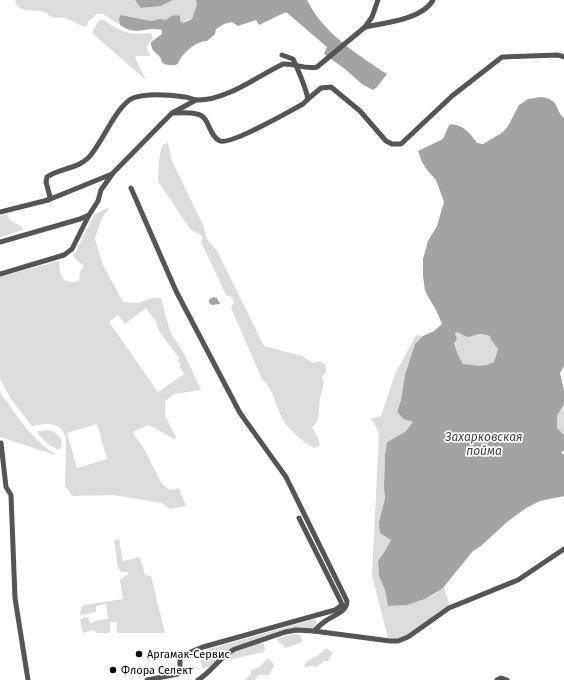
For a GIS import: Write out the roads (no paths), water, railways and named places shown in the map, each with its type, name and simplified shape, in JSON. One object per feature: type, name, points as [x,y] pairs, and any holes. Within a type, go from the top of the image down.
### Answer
[{"type":"street","points":[[0,274],[64,256],[68,253],[72,249],[88,215],[98,201],[101,190],[113,173],[172,113],[196,100],[223,95],[283,64],[311,69],[317,67],[366,28],[378,0]]},
{"type":"street","points":[[366,28],[415,15],[428,8],[433,0]]},
{"type":"street","points":[[282,55],[293,59],[297,66],[308,99]]},
{"type":"street","points":[[172,113],[198,114],[204,116],[213,135],[219,141],[226,142],[304,104],[321,88],[331,87],[360,111],[386,141],[392,144],[401,144],[452,96],[502,57],[558,55],[564,57]]},
{"type":"street","points":[[48,200],[50,197],[46,182],[47,177],[76,166],[86,160],[124,104],[132,99],[144,96],[187,97],[196,100]]},
{"type":"street","points":[[0,212],[48,200],[113,173]]},
{"type":"street","points":[[131,188],[176,291],[240,413],[286,477],[346,601],[347,606],[344,609],[326,620],[314,631]]},
{"type":"street","points":[[0,242],[80,219],[88,215]]},
{"type":"street","points":[[1,443],[6,487],[11,495],[15,598],[28,680]]},
{"type":"street","points":[[147,680],[178,674],[180,671],[180,656],[203,647],[335,610],[342,605],[342,602],[299,518]]},
{"type":"street","points":[[198,680],[205,676],[228,652],[285,632],[296,630],[314,631],[390,641],[403,640],[449,608],[518,580],[564,549]]},
{"type":"street","points":[[324,613],[326,620]]},
{"type":"street","points":[[497,680],[501,678],[507,680]]},
{"type":"water","points":[[135,0],[173,0],[161,6],[141,8]]},
{"type":"water","points":[[196,0],[307,0],[322,23],[332,33],[353,51],[387,74],[373,90],[362,84],[345,69],[324,54],[327,47],[286,12],[259,25],[256,20],[238,26],[232,22],[224,24],[216,29],[215,34],[207,41],[194,45],[182,56],[178,64],[172,65],[163,63],[152,47],[151,42],[162,34],[162,30],[151,29],[137,31],[120,25],[119,19],[121,15],[151,21],[160,19],[166,20],[172,16],[178,15],[180,16],[180,21],[183,23],[192,19],[197,4]]},
{"type":"water","name":"Захарковская пойма","points":[[541,97],[551,100],[554,102],[564,118],[564,366],[560,373],[564,390],[564,404],[557,416],[557,428],[564,435],[564,450],[561,453],[564,454],[564,496],[540,501],[526,508],[507,522],[481,546],[473,551],[442,589],[425,599],[407,605],[388,606],[385,590],[379,576],[378,561],[391,540],[380,533],[379,522],[385,499],[385,455],[387,442],[405,432],[413,422],[404,419],[397,412],[401,400],[405,375],[415,344],[423,336],[434,331],[442,324],[425,291],[423,259],[428,241],[437,226],[444,202],[436,180],[422,162],[418,151],[443,139],[449,125],[458,125],[462,127],[477,143],[483,144],[503,132],[508,126],[519,105],[528,99]],"holes":[[[458,332],[468,337],[480,334],[490,336],[491,340],[498,349],[494,362],[482,366],[463,364],[454,343],[457,339],[455,333]]]},
{"type":"water","points":[[213,297],[217,298],[220,304],[212,305],[209,303],[209,300]]},
{"type":"place","name":"Аргамак-Сервис","points":[[139,654]]},
{"type":"place","name":"Флора Селект","points":[[113,670]]}]
